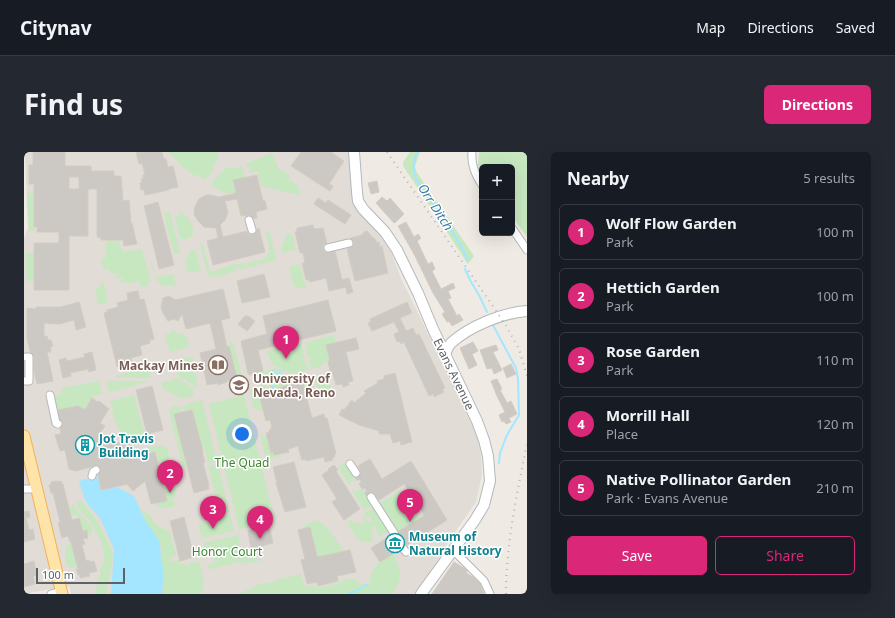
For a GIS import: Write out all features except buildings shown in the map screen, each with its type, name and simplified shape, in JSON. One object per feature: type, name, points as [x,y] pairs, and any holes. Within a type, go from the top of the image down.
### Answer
[{"type":"main road","points":[[25,441],[37,489],[58,593]]},
{"type":"street","name":"Evans Avenue","points":[[354,152],[356,192],[358,201],[363,210],[385,232],[397,250],[482,432],[487,452],[490,476],[484,505],[475,520],[421,594]]},
{"type":"street","points":[[472,152],[472,168],[479,181]]},
{"type":"street","points":[[249,220],[252,230]]},
{"type":"street","points":[[515,232],[527,250]]},
{"type":"street","points":[[328,248],[349,243]]},
{"type":"street","points":[[445,354],[450,344],[479,325],[501,316],[527,311]]},
{"type":"street","points":[[24,381],[29,381],[29,357],[26,357]]},
{"type":"street","points":[[50,395],[56,423],[58,424]]},
{"type":"street","points":[[350,464],[356,473]]},
{"type":"street","points":[[92,476],[93,472],[96,470]]},
{"type":"street","points":[[24,489],[37,489]]},
{"type":"street","points":[[371,498],[394,533]]},
{"type":"street","points":[[453,550],[484,581],[490,594]]},
{"type":"shaded area","name":"University of Nevada, Reno","points":[[25,152],[350,152],[354,202],[389,247],[401,278],[476,433],[481,455],[482,475],[476,502],[442,551],[443,557],[418,591],[414,594],[71,594],[69,586],[24,594],[24,238],[28,228]]},
{"type":"green space","points":[[168,152],[218,152],[218,160],[213,166],[214,170],[205,180],[199,175],[197,177],[181,166]]},
{"type":"green space","points":[[410,152],[420,152],[415,166],[416,171],[474,256],[468,264],[403,166],[403,162]]},
{"type":"green space","points":[[479,152],[527,152],[527,237],[515,220],[515,164],[479,164],[479,167],[478,165]]},
{"type":"green space","points":[[272,153],[280,172],[282,170],[290,175],[288,179],[299,186],[298,188],[301,191],[298,195],[261,186],[258,172],[256,171],[250,173],[249,167],[247,168],[247,163]]},
{"type":"green space","points":[[242,166],[245,177],[233,180],[236,192],[228,193],[219,190],[211,184],[220,172],[222,173],[226,168],[237,168]]},
{"type":"green space","points":[[27,193],[34,193],[34,231],[29,231]]},
{"type":"green space","points":[[170,212],[180,253],[174,254],[164,214]]},
{"type":"green space","points":[[181,212],[189,219],[193,228],[193,235],[187,239],[180,239],[175,218]]},
{"type":"green space","points":[[264,230],[270,233],[276,260],[259,265],[259,262],[257,263],[257,266],[248,268],[247,262],[261,260],[268,254],[269,244]]},
{"type":"green space","points":[[292,233],[296,250],[282,253],[282,248],[287,234]]},
{"type":"green space","points":[[106,240],[119,242],[124,252],[142,249],[150,279],[147,286],[141,288],[140,281],[129,284],[125,282],[119,283],[118,282],[125,279],[115,278],[114,277],[119,275],[112,273],[109,269],[104,270],[101,259],[106,258]]},
{"type":"green space","points":[[202,243],[210,271],[245,263],[247,268],[240,270],[239,267],[235,268],[236,271],[213,277],[208,275],[200,244]]},
{"type":"green space","points":[[191,249],[196,251],[201,271],[191,273],[187,272],[186,262]]},
{"type":"green space","points":[[26,253],[34,253],[34,281],[27,281]]},
{"type":"green space","points":[[150,256],[156,277],[173,274],[176,286],[163,285],[157,280],[155,277]]},
{"type":"green space","points":[[300,264],[306,289],[296,288],[293,285],[289,267]]},
{"type":"green space","points":[[101,281],[103,281],[108,302],[98,305],[95,292],[97,291],[96,288],[99,288]]},
{"type":"green space","points":[[171,330],[174,330],[176,334],[180,333],[187,338],[189,347],[170,352],[165,334],[172,333]]},
{"type":"green space","points":[[334,335],[336,343],[326,346],[330,361],[319,367],[311,369],[309,360],[311,360],[310,357],[308,357],[305,343]]},
{"type":"green space","points":[[231,341],[234,344],[242,378],[238,379],[229,346]]},
{"type":"green space","points":[[301,344],[305,358],[303,361],[306,361],[308,370],[289,374],[288,371],[284,372],[272,364],[267,351]]},
{"type":"green space","points":[[192,357],[198,388],[176,374],[177,368],[174,364],[175,361]]},
{"type":"green space","points":[[149,367],[151,378],[115,378],[115,376]]},
{"type":"green space","points":[[277,368],[281,371],[284,377],[287,376],[288,378],[308,374],[314,389],[305,391],[302,381],[271,392],[268,379],[259,381],[258,373]]},
{"type":"green space","points":[[312,375],[327,379],[331,385],[331,393],[321,393]]},
{"type":"green space","points":[[178,378],[194,389],[193,396],[181,399],[162,388],[161,383]]},
{"type":"green space","points":[[99,381],[102,394],[93,396],[85,410],[78,406],[56,411],[53,397],[62,394],[61,391],[63,388]]},
{"type":"green space","points":[[106,381],[145,381],[145,383],[109,392]]},
{"type":"green space","points":[[263,385],[267,387],[268,393],[262,394],[263,397],[260,398],[263,411],[260,411],[253,407],[250,392],[252,388]]},
{"type":"green space","points":[[134,395],[146,439],[145,442],[136,441],[123,434],[116,424],[110,401]]},
{"type":"green space","name":"The Quad","points":[[244,395],[275,521],[239,529],[209,404]]},
{"type":"green space","points":[[202,400],[217,461],[208,463],[204,447],[201,447],[192,410],[184,412],[183,407],[186,404]]},
{"type":"green space","points":[[177,406],[181,408],[181,412],[174,414],[187,467],[183,467],[169,411],[172,407]]},
{"type":"green space","points":[[262,433],[263,437],[266,436],[271,453],[274,455],[281,454],[282,456],[266,460],[260,434]]},
{"type":"green space","points":[[163,446],[167,448],[172,468],[161,472],[156,451],[149,453],[147,447]]},
{"type":"green space","points":[[346,462],[355,480],[348,484],[338,466]]},
{"type":"green space","points":[[218,464],[229,512],[222,513],[218,505],[208,466]]},
{"type":"green space","points":[[167,480],[168,486],[173,485],[178,490],[175,491],[176,496],[173,497],[175,506],[166,508],[157,506],[156,504],[167,501],[162,482]]},
{"type":"green space","points":[[362,488],[373,505],[364,510],[352,490],[353,489],[356,492]]},
{"type":"green space","points":[[400,491],[415,516],[408,520],[417,515],[420,518],[398,532],[378,505]]},
{"type":"green space","points":[[82,501],[97,521],[112,550],[112,566],[107,594],[96,594],[97,580],[101,574],[100,569],[103,564],[104,551],[95,530],[79,509],[76,502]]},
{"type":"green space","points":[[73,505],[90,525],[92,531],[88,536],[87,531],[83,531],[78,516],[71,515],[69,508]]},
{"type":"green space","points":[[375,507],[388,528],[388,532],[379,537],[374,525],[371,531],[374,535],[371,536],[373,541],[364,542],[357,538],[347,522],[352,520],[354,523],[357,522],[360,524],[364,523],[366,520],[374,522],[370,516],[364,520],[363,518],[366,516],[364,513]]},
{"type":"green space","points":[[139,509],[150,515],[155,524],[170,532],[176,555],[170,557],[171,562],[179,560],[180,564],[189,565],[190,563],[198,561],[200,563],[204,584],[201,594],[162,594],[164,572],[161,560],[161,547],[157,537],[148,526]]},
{"type":"green space","points":[[230,514],[234,531],[202,538],[199,526],[200,524],[221,519],[224,515]]},
{"type":"green space","points":[[316,520],[328,529],[344,551],[317,556],[310,527],[304,529],[303,526]]},
{"type":"green space","name":"Honor Court","points":[[238,535],[240,545],[244,553],[250,557],[262,560],[245,564],[239,562],[211,569],[208,568],[208,565],[215,563],[212,548],[205,549],[203,543]]},
{"type":"green space","points":[[72,543],[78,567],[71,568],[67,564],[65,555],[67,545]]},
{"type":"green space","points":[[393,554],[400,570],[400,579],[392,594],[236,594],[262,583],[272,584],[275,580],[301,574],[305,587],[315,585],[316,588],[351,579],[357,581],[359,584],[368,584],[370,586],[373,571],[379,563]]},
{"type":"water","points":[[95,475],[98,478],[101,490],[117,487],[134,496],[144,518],[160,542],[161,560],[164,572],[162,594],[111,594],[114,549],[100,518],[88,505],[79,481],[94,477]]},
{"type":"waterway","name":"Orr Ditch","points":[[417,152],[414,166],[414,173],[417,181],[461,245],[467,261]]},
{"type":"waterway","name":"Orr Ditch","points":[[465,269],[487,312]]},
{"type":"waterway","name":"Orr Ditch","points":[[493,325],[516,368],[518,379],[519,415],[507,435],[500,453],[499,463]]},
{"type":"waterway","points":[[273,370],[274,378]]},
{"type":"waterway","points":[[273,378],[281,371]]},
{"type":"waterway","points":[[272,381],[273,390]]},
{"type":"waterway","name":"Orr Ditch","points":[[348,594],[368,584]]},
{"type":"tunnel","points":[[356,473],[371,497]]},
{"type":"tunnel","points":[[394,533],[403,548]]},
{"type":"railway","points":[[387,152],[505,324],[519,349],[527,376]]},
{"type":"railway","points":[[506,594],[506,575],[510,537],[527,444]]},
{"type":"place","name":"Wolf Flow Garden","points":[[286,359]]},
{"type":"place","name":"Mackay Mines","points":[[218,365]]},
{"type":"place","name":"University of Nevada, Reno","points":[[239,385]]},
{"type":"place","name":"Jot Travis Building","points":[[85,445]]},
{"type":"place","name":"Hettich Garden","points":[[170,493]]},
{"type":"place","name":"Native Pollinator Garden","points":[[410,522]]},
{"type":"place","name":"Rose Garden","points":[[213,529]]},
{"type":"place","name":"Morrill Hall","points":[[260,539]]},
{"type":"place","name":"Museum of Natural History","points":[[395,543]]}]
